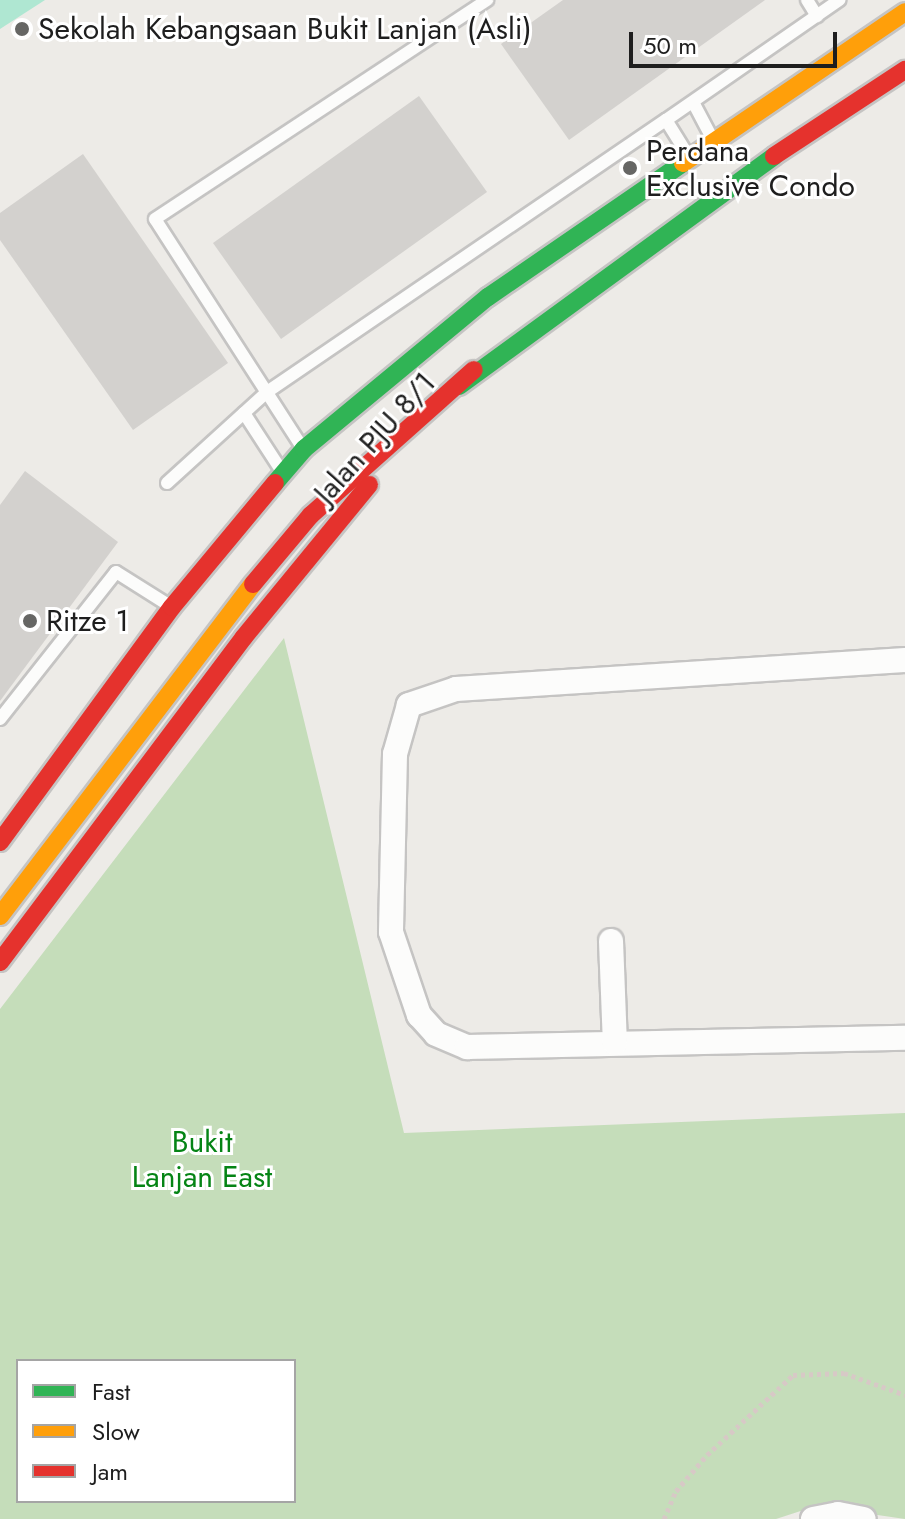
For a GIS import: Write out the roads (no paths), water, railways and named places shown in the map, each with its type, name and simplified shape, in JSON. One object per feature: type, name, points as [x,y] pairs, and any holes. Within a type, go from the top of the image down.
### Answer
[{"type":"main road","name":"Jalan PJU 8/1","points":[[0,962],[263,614],[348,508],[474,370],[732,150],[905,12]]},
{"type":"main road","name":"Jalan PJU 8/1","points":[[0,842],[172,607],[304,449],[488,297],[689,157],[732,150],[905,70]]},
{"type":"main road","points":[[0,916],[205,641],[311,515],[474,370]]},
{"type":"street","points":[[905,660],[456,689],[409,705],[395,754],[391,932],[419,1015],[436,1034],[467,1047],[905,1038]]},
{"type":"street","points":[[611,941],[615,1043]]},
{"type":"street","points":[[813,1519],[864,1519]]},
{"type":"lane","points":[[304,449],[155,219],[487,0]]},
{"type":"lane","points":[[807,0],[817,16]]},
{"type":"lane","points":[[167,483],[267,392],[839,0]]},
{"type":"lane","points":[[693,102],[732,150]]},
{"type":"lane","points":[[666,120],[689,157]]},
{"type":"lane","points":[[244,413],[282,473]]},
{"type":"lane","points":[[0,719],[116,572],[172,607]]},
{"type":"place","name":"Sekolah Kebangsaan Bukit Lanjan (Asli)","points":[[22,29]]},
{"type":"place","name":"Perdana Exclusive Condo","points":[[630,168]]},
{"type":"place","name":"Ritze 1","points":[[30,621]]},
{"type":"park label","name":"Bukit Lanjan East","points":[[202,1159]]}]
